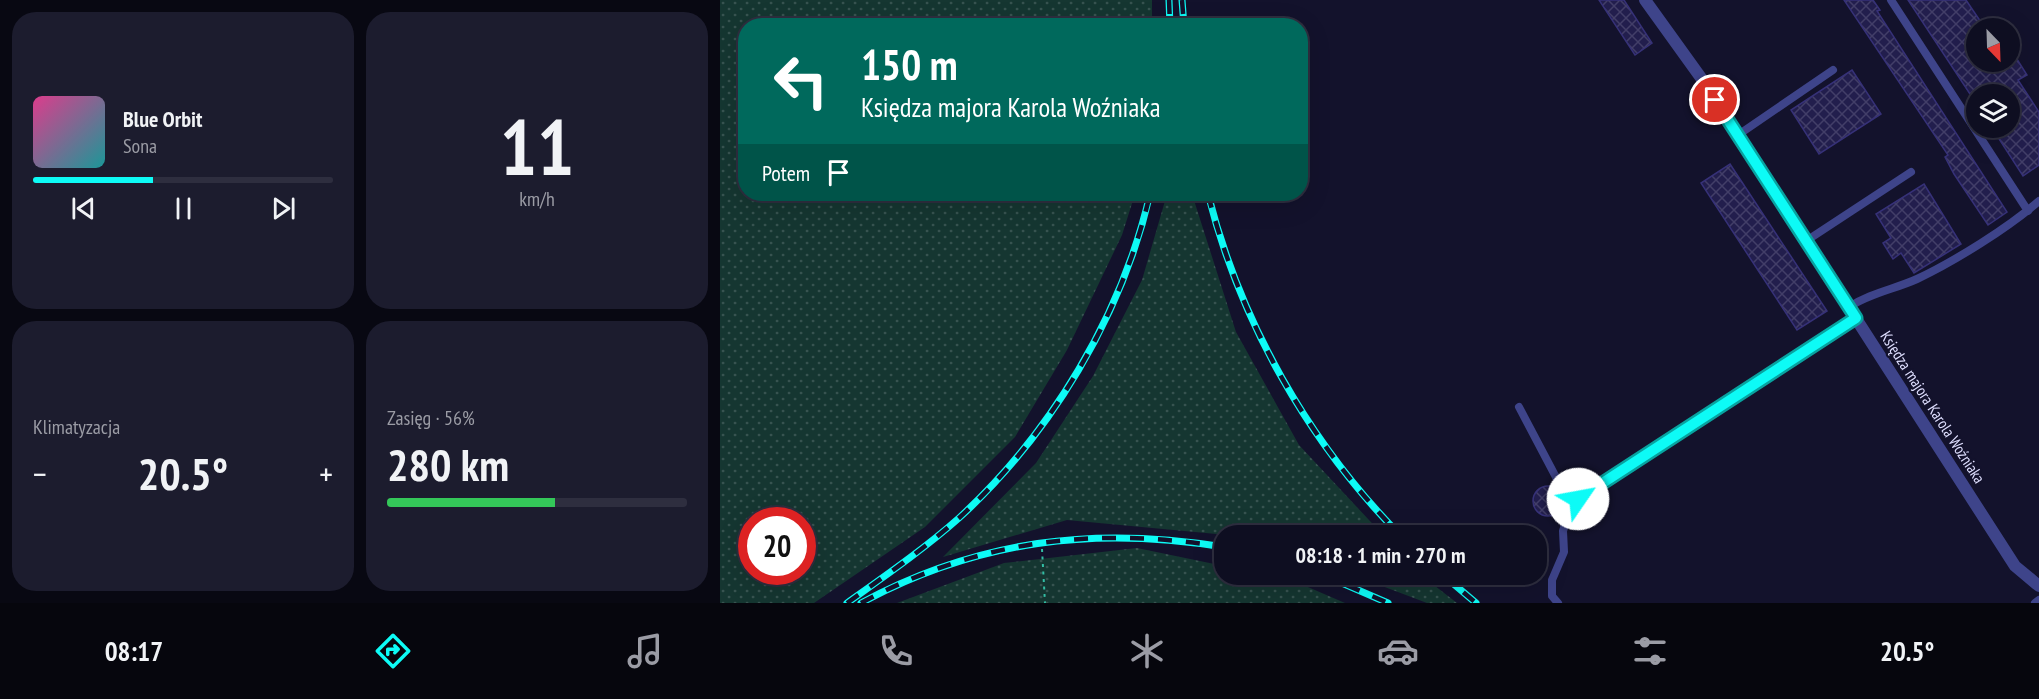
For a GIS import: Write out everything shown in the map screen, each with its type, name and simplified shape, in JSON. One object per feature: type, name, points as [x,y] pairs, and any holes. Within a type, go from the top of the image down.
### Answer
[{"type":"street","name":"Księdza majora Karola Woźniaka","points":[[1645,0],[1738,135],[2015,566],[2039,586]]},
{"type":"lane","points":[[1891,0],[2028,211]]},
{"type":"lane","points":[[1738,135],[1833,70]]},
{"type":"lane","points":[[1806,241],[1911,172]]},
{"type":"lane","points":[[1573,499],[1578,499],[1852,313],[1863,299],[1917,279],[2028,211],[2039,201]]},
{"type":"lane","points":[[1519,407],[1558,481],[1573,499]]},
{"type":"lane","points":[[1558,603],[1552,596],[1552,580],[1564,552],[1563,531],[1573,499]]},
{"type":"lane","points":[[2035,603],[2039,600]]},
{"type":"path","points":[[1042,549],[1045,603]]},
{"type":"green space","points":[[720,0],[1152,0],[1152,18],[738,18],[738,201],[1133,201],[1122,235],[1067,350],[1015,437],[925,527],[814,603],[720,603]]},
{"type":"green space","points":[[1165,201],[1194,201],[1236,332],[1299,445],[1374,525],[1214,525],[1214,534],[1067,520],[943,557],[1036,463],[1093,376],[1142,280]]},
{"type":"green space","points":[[1137,548],[1214,564],[1214,585],[1303,585],[1345,603],[897,603],[1004,563]]},
{"type":"green space","points":[[1379,585],[1434,585],[1457,603],[1427,603]]},
{"type":"building","points":[[1599,0],[1624,0],[1652,43],[1635,55]]},
{"type":"building","points":[[1844,0],[1873,0],[1880,10],[1877,11],[2007,212],[1988,225],[1954,174],[1945,157],[1948,155]]},
{"type":"building","points":[[1908,0],[1966,0],[1978,18],[1966,18],[1966,72],[2020,72],[2020,64],[2027,75],[2018,80],[2039,112],[2039,165],[2023,176],[1998,138],[2020,138],[2020,84],[1966,84],[1966,88]]},
{"type":"building","points":[[1852,70],[1881,114],[1819,154],[1791,110]]},
{"type":"building","points":[[1730,164],[1827,311],[1797,330],[1701,183]]},
{"type":"building","points":[[1924,184],[1961,244],[1914,273],[1901,253],[1893,259],[1883,243],[1891,238],[1876,214]]},
{"type":"building","points":[[1548,486],[1559,490],[1563,501],[1559,512],[1548,516],[1537,512],[1533,501],[1537,490]]},
{"type":"railway","points":[[1169,0],[1170,18]]},
{"type":"railway","points":[[1182,0],[1183,18]]},
{"type":"railway","points":[[847,603],[959,518],[1024,449],[1079,370],[1102,328],[1138,239],[1148,201]]},
{"type":"railway","points":[[1210,201],[1239,288],[1282,377],[1336,461],[1391,525]]},
{"type":"railway","points":[[861,603],[905,582],[949,565],[993,552],[1038,544],[1083,539],[1129,538],[1214,546]]},
{"type":"railway","points":[[1346,585],[1388,603]]},
{"type":"railway","points":[[1455,585],[1476,603]]},
{"type":"route","points":[[1578,499],[1856,318],[1715,100]]}]
